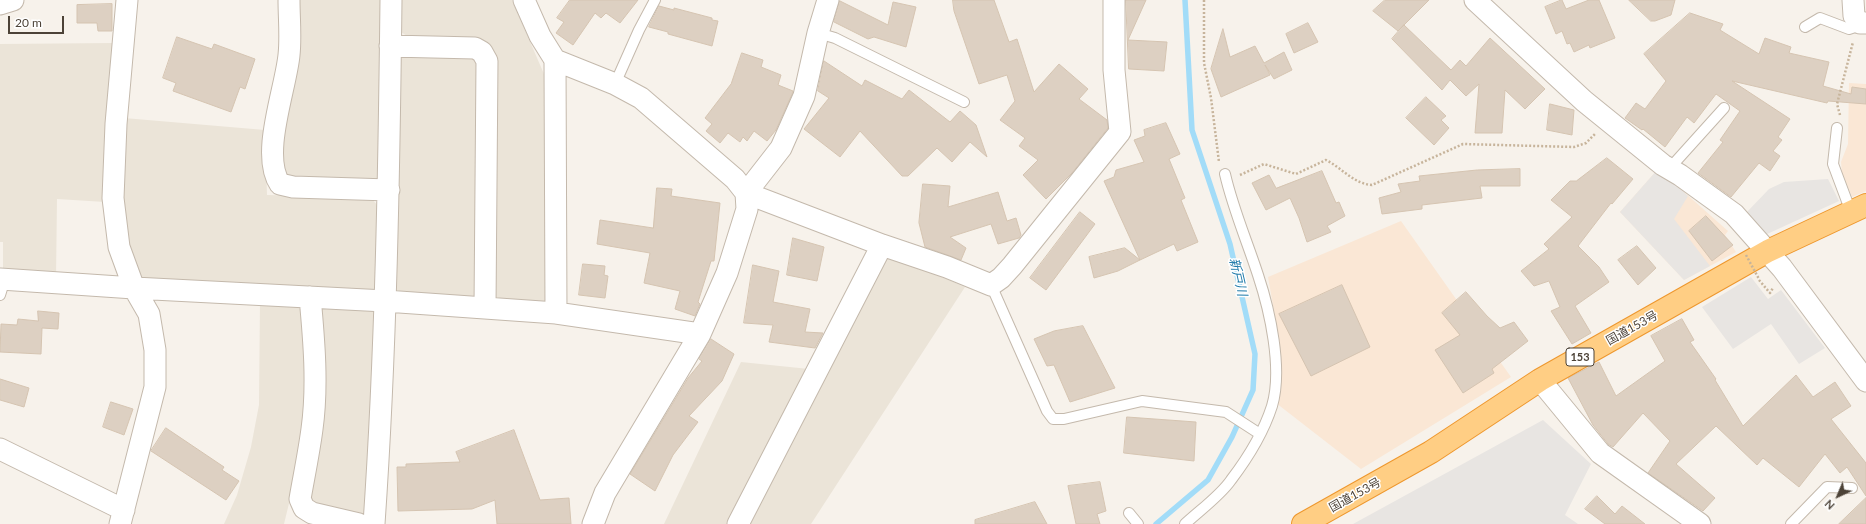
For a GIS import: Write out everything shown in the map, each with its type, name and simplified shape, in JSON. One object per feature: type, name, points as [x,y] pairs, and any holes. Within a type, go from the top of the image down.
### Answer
[{"type":"highway","name":"国道153号","points":[[1303,524],[1431,452],[1540,380],[1768,251],[1858,209]]},
{"type":"street","points":[[0,4],[12,0]]},
{"type":"street","points":[[0,449],[122,517],[155,387],[155,350],[149,314],[134,288],[119,247],[113,198],[116,124],[127,0]]},
{"type":"street","points":[[289,0],[289,56],[276,112],[273,161],[275,176],[280,184],[293,187],[389,190]]},
{"type":"street","points":[[374,524],[382,398],[389,190],[391,0]]},
{"type":"street","points":[[524,0],[540,36],[555,60],[556,313]]},
{"type":"street","points":[[593,524],[605,493],[700,334],[727,273],[747,209],[746,193],[782,148],[804,96],[818,33],[828,0]]},
{"type":"street","points":[[555,60],[615,84],[641,98],[735,179],[746,193],[882,245],[947,267],[991,285],[1001,278],[1012,266],[1120,132],[1114,70],[1114,0]]},
{"type":"street","points":[[1475,0],[1607,120],[1669,169],[1734,214],[1768,251],[1860,359],[1866,381]]},
{"type":"street","points":[[1853,0],[1854,16],[1861,24]]},
{"type":"street","points":[[390,46],[475,48],[482,52],[487,61],[485,307]]},
{"type":"street","points":[[738,524],[882,245]]},
{"type":"street","points":[[2,284],[134,288],[485,307],[556,313],[700,334]]},
{"type":"street","points":[[310,297],[315,375],[312,428],[300,499],[304,508],[312,513],[359,524]]},
{"type":"street","points":[[1540,380],[1600,453],[1700,524]]},
{"type":"lane","points":[[615,84],[639,30],[655,0]]},
{"type":"lane","points":[[1805,27],[1820,18],[1849,29],[1861,24]]},
{"type":"lane","points":[[818,33],[835,38],[964,102]]},
{"type":"lane","points":[[1669,169],[1724,108]]},
{"type":"lane","points":[[1837,128],[1833,164],[1858,209]]},
{"type":"lane","points":[[1185,524],[1231,481],[1260,434],[1272,405],[1276,377],[1275,344],[1259,276],[1230,196],[1225,174]]},
{"type":"lane","points":[[991,285],[1047,411],[1052,419],[1064,419],[1142,401],[1226,412],[1260,434]]},
{"type":"lane","points":[[1792,524],[1827,487],[1852,488]]},
{"type":"lane","points":[[1129,513],[1138,524]]},
{"type":"path","points":[[1204,0],[1204,63],[1211,98],[1219,165],[1225,174],[1236,177],[1264,164],[1296,174],[1326,160],[1338,166],[1363,184],[1372,185],[1463,144],[1574,147],[1586,143],[1607,120]]},
{"type":"path","points":[[1841,116],[1837,104],[1861,24]]},
{"type":"path","points":[[1746,256],[1759,279],[1770,293],[1773,289],[1769,283]]},
{"type":"shaded area","points":[[297,0],[384,0],[382,177],[375,184],[289,182],[281,171],[280,149]]},
{"type":"shaded area","points":[[397,0],[512,0],[544,74],[550,298],[544,305],[495,300],[493,53],[410,38],[398,30]]},
{"type":"shaded area","points":[[113,43],[105,202],[57,199],[56,278],[3,274],[3,242],[0,242],[0,44]]},
{"type":"shaded area","points":[[471,52],[482,67],[480,292],[469,300],[396,297],[391,289],[395,64],[405,55]]},
{"type":"shaded area","points":[[1849,83],[1866,84],[1866,191],[1852,197],[1842,173],[1841,162],[1848,144]]},
{"type":"shaded area","points":[[124,118],[265,130],[267,195],[370,197],[380,208],[378,289],[368,292],[146,283],[132,269],[121,190]]},
{"type":"shaded area","points":[[1658,169],[1728,231],[1725,235],[1736,252],[1684,280],[1620,212]]},
{"type":"shaded area","points":[[1658,169],[1688,196],[1674,219],[1710,266],[1684,280],[1620,212]]},
{"type":"shaded area","points":[[1828,179],[1839,201],[1765,235],[1746,213],[1769,189],[1784,182]]},
{"type":"shaded area","points":[[1401,221],[1511,377],[1361,469],[1276,403],[1280,345],[1268,277]]},
{"type":"shaded area","points":[[886,253],[965,287],[811,524],[747,524]]},
{"type":"shaded area","points":[[1751,277],[1768,299],[1781,290],[1825,348],[1799,364],[1771,324],[1733,349],[1702,307]]},
{"type":"shaded area","points":[[260,302],[298,303],[304,313],[308,371],[299,462],[284,524],[224,524],[237,495],[251,447],[259,405]]},
{"type":"shaded area","points":[[330,304],[370,306],[378,319],[368,511],[358,517],[311,506],[308,497],[320,311]]},
{"type":"shaded area","points":[[741,362],[809,369],[730,524],[664,524]]},
{"type":"shaded area","points":[[1543,420],[1591,464],[1565,515],[1578,524],[1353,524]]},
{"type":"building","points":[[570,0],[638,0],[620,23],[606,13],[601,18],[595,13],[573,45],[556,33],[564,22],[557,18]]},
{"type":"building","points":[[953,0],[994,0],[1009,42],[1017,39],[1034,92],[1059,64],[1088,89],[1079,99],[1107,120],[1108,128],[1072,173],[1046,199],[1023,175],[1038,160],[1019,146],[1025,138],[1000,120],[1015,101],[1007,75],[979,84],[954,11]]},
{"type":"building","points":[[1126,0],[1146,0],[1128,40],[1167,42],[1164,71],[1129,69]]},
{"type":"building","points":[[1385,0],[1429,0],[1398,31],[1373,11]]},
{"type":"building","points":[[1562,0],[1566,9],[1589,0],[1599,0],[1615,38],[1590,48],[1589,45],[1574,52],[1570,43],[1567,44],[1562,31],[1556,34],[1545,7]]},
{"type":"building","points":[[1629,0],[1675,0],[1671,15],[1651,21]]},
{"type":"building","points":[[840,1],[888,25],[893,2],[916,7],[906,47],[874,37],[868,39],[834,22]]},
{"type":"building","points":[[112,4],[112,31],[98,31],[97,23],[77,23],[77,5]]},
{"type":"building","points":[[659,6],[674,10],[674,8],[718,21],[712,46],[668,34],[668,32],[649,27]]},
{"type":"building","points":[[1690,13],[1723,24],[1720,30],[1759,54],[1765,38],[1791,47],[1789,53],[1829,62],[1823,86],[1851,94],[1852,87],[1866,89],[1866,104],[1828,101],[1827,103],[1732,81],[1790,119],[1778,137],[1782,140],[1773,151],[1780,156],[1770,171],[1759,163],[1731,197],[1698,173],[1723,142],[1720,140],[1740,111],[1716,94],[1694,123],[1687,117],[1665,147],[1643,129],[1642,130],[1625,118],[1636,103],[1645,109],[1666,81],[1644,54]]},
{"type":"building","points":[[1308,23],[1318,42],[1294,53],[1286,34]]},
{"type":"building","points":[[1404,25],[1451,70],[1460,60],[1466,66],[1490,38],[1545,89],[1525,109],[1505,90],[1502,133],[1475,133],[1479,84],[1466,96],[1450,80],[1442,90],[1392,39]]},
{"type":"building","points":[[1223,29],[1230,57],[1255,46],[1264,63],[1284,52],[1292,70],[1274,79],[1265,65],[1270,75],[1221,97],[1211,69]]},
{"type":"building","points":[[177,37],[212,49],[214,44],[255,59],[245,89],[240,87],[231,112],[173,91],[176,83],[163,78]]},
{"type":"building","points":[[742,53],[763,60],[761,67],[781,75],[778,85],[793,92],[776,130],[767,141],[754,131],[747,141],[743,137],[740,142],[728,133],[720,143],[706,131],[712,124],[705,118],[731,84]]},
{"type":"building","points":[[824,61],[862,86],[865,80],[902,99],[909,90],[950,122],[960,111],[976,125],[987,157],[970,142],[952,162],[937,148],[908,176],[902,176],[860,131],[840,157],[804,129],[829,98],[818,91]]},
{"type":"building","points":[[1426,97],[1446,116],[1441,120],[1449,128],[1434,145],[1406,118]]},
{"type":"building","points":[[1550,104],[1574,110],[1572,135],[1547,130]]},
{"type":"building","points":[[1166,123],[1180,154],[1169,159],[1185,198],[1181,200],[1198,242],[1177,251],[1174,244],[1140,260],[1104,181],[1114,177],[1116,170],[1144,162],[1134,140],[1145,136],[1144,130]]},
{"type":"building","points":[[1607,158],[1633,179],[1612,204],[1611,203],[1578,246],[1599,267],[1609,282],[1575,306],[1591,333],[1572,344],[1551,311],[1560,307],[1549,281],[1534,286],[1521,271],[1549,249],[1544,244],[1572,217],[1551,200],[1570,181],[1576,181]]},
{"type":"building","points":[[1520,169],[1520,186],[1480,186],[1482,198],[1422,205],[1422,209],[1382,214],[1379,198],[1401,192],[1398,184],[1420,181],[1419,176],[1477,170]]},
{"type":"building","points":[[1322,171],[1336,203],[1339,202],[1345,216],[1327,226],[1331,232],[1307,242],[1290,198],[1266,210],[1252,183],[1269,175],[1276,188]]},
{"type":"building","points":[[923,184],[950,186],[948,207],[998,192],[1007,221],[1016,218],[1021,235],[1019,238],[998,244],[991,224],[950,237],[966,248],[961,260],[925,247],[919,223]]},
{"type":"building","points":[[657,188],[672,189],[671,196],[720,203],[714,261],[711,261],[698,302],[700,304],[695,316],[675,309],[680,291],[644,283],[650,253],[597,244],[600,220],[653,228]]},
{"type":"building","points":[[1080,212],[1095,224],[1046,290],[1030,278]]},
{"type":"building","points":[[1706,216],[1733,245],[1712,261],[1689,231]]},
{"type":"building","points":[[793,238],[824,247],[817,281],[787,275]]},
{"type":"building","points":[[1637,246],[1656,268],[1638,285],[1618,260]]},
{"type":"building","points":[[1125,248],[1140,260],[1118,271],[1094,278],[1089,257]]},
{"type":"building","points":[[583,264],[605,266],[604,275],[608,276],[605,298],[579,295]]},
{"type":"building","points":[[753,265],[779,271],[773,302],[810,309],[805,332],[823,333],[815,348],[769,342],[773,325],[744,323]]},
{"type":"building","points":[[1342,285],[1370,347],[1311,376],[1279,314]]},
{"type":"building","points":[[1466,292],[1487,316],[1500,328],[1514,322],[1528,341],[1492,369],[1494,373],[1463,393],[1435,350],[1460,335],[1442,313]]},
{"type":"building","points":[[38,311],[59,313],[58,329],[42,328],[41,354],[0,352],[1,324],[17,325],[18,319],[38,321]]},
{"type":"building","points":[[1682,319],[1694,340],[1690,342],[1716,379],[1715,380],[1743,426],[1796,375],[1813,397],[1835,382],[1851,406],[1831,419],[1866,463],[1866,496],[1847,467],[1840,473],[1825,454],[1799,487],[1763,458],[1757,465],[1716,426],[1676,464],[1715,498],[1703,511],[1648,473],[1670,441],[1643,413],[1613,447],[1608,444],[1593,425],[1568,378],[1599,362],[1616,396],[1665,361],[1651,336]]},
{"type":"building","points":[[1083,326],[1115,388],[1070,402],[1054,365],[1047,366],[1034,339],[1054,331]]},
{"type":"building","points":[[711,339],[734,354],[722,381],[689,416],[698,422],[673,455],[655,491],[630,474],[688,378],[702,361],[699,359]]},
{"type":"building","points":[[0,379],[29,388],[24,407],[0,400]]},
{"type":"building","points":[[111,402],[133,409],[124,435],[103,427]]},
{"type":"building","points":[[1127,417],[1196,422],[1194,461],[1124,453]]},
{"type":"building","points":[[166,428],[224,467],[222,470],[239,481],[226,500],[151,451]]},
{"type":"building","points":[[514,430],[540,500],[569,498],[571,524],[497,524],[495,500],[472,509],[398,511],[397,467],[406,467],[406,464],[460,462],[456,452]]},
{"type":"building","points":[[1100,482],[1106,511],[1097,514],[1100,524],[1076,524],[1068,486]]},
{"type":"building","points":[[1597,496],[1615,514],[1622,506],[1645,524],[1605,524],[1585,509]]},
{"type":"building","points":[[1866,498],[1866,524],[1839,524]]},
{"type":"building","points":[[1035,502],[1047,524],[975,524],[975,520]]},
{"type":"waterway","name":"新戸川","points":[[1156,524],[1208,480],[1232,437],[1253,390],[1255,354],[1230,244],[1192,130],[1185,0]]}]
